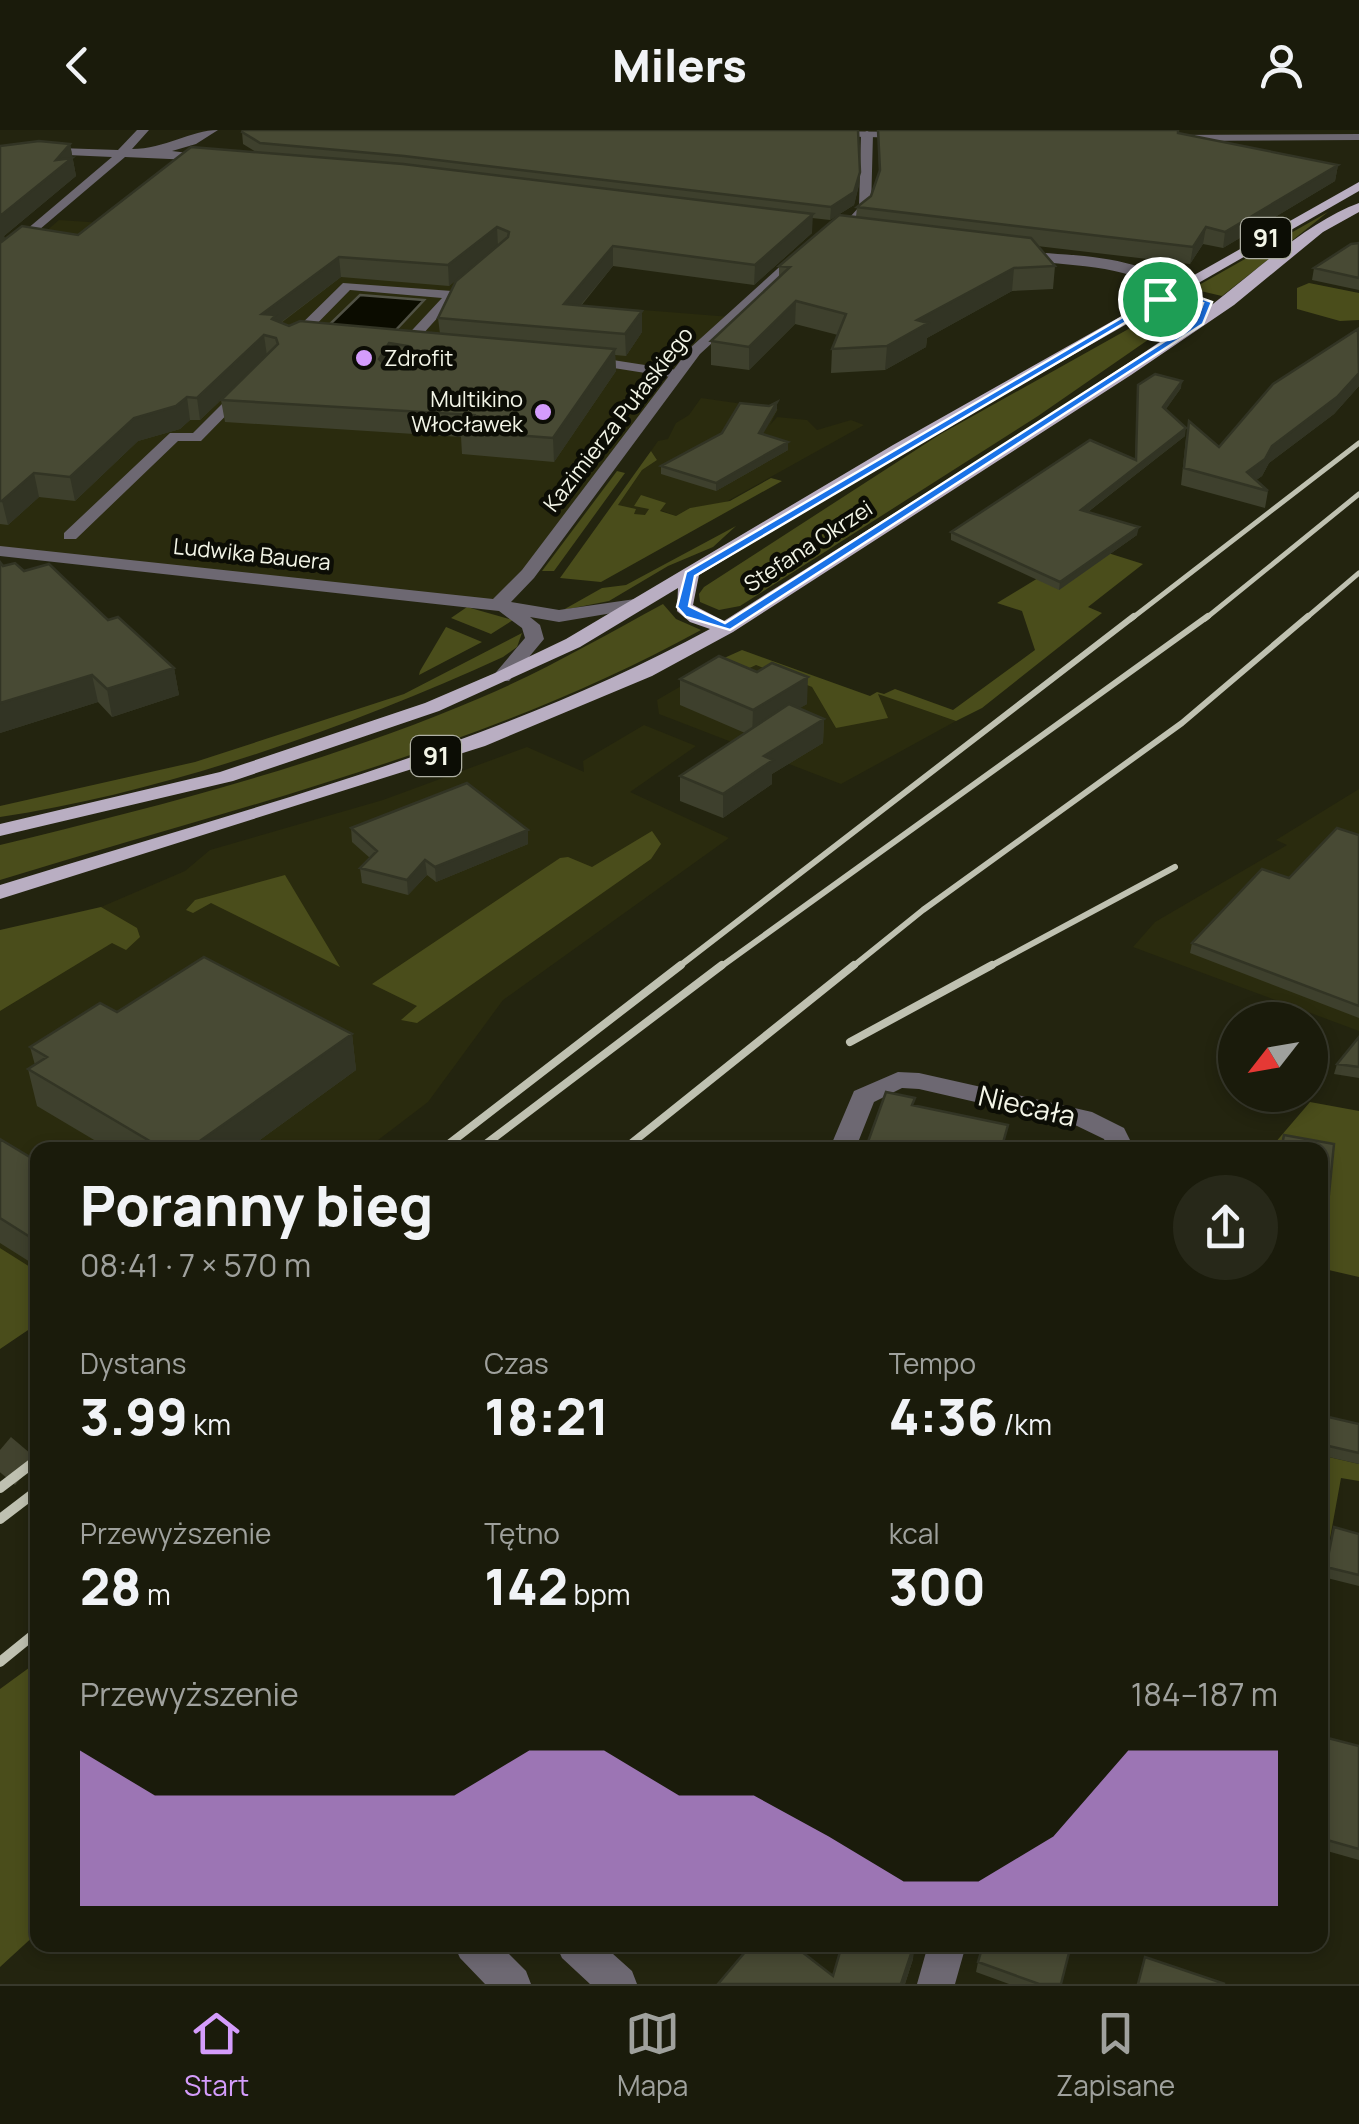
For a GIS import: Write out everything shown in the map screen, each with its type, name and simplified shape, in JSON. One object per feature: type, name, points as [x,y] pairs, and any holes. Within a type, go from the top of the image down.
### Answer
[{"type":"main road","name":"Stefana Okrzei","points":[[0,830],[226,777],[432,707],[502,677],[642,602],[1359,186]]},
{"type":"main road","name":"Stefana Okrzei","points":[[0,892],[478,742],[646,672],[726,628],[1200,322],[1318,229],[1359,207]]},
{"type":"main road","points":[[1167,295],[1199,297],[1208,302],[1200,322]]},
{"type":"main road","points":[[690,574],[682,607],[726,628]]},
{"type":"street","points":[[0,260],[124,152],[143,130]]},
{"type":"street","points":[[124,152],[178,146],[208,133],[231,130]]},
{"type":"street","points":[[817,133],[924,135]]},
{"type":"street","name":"Kazimierza Pułaskiego","points":[[499,604],[528,574],[677,374],[723,324],[829,233],[845,228],[865,208],[867,134]]},
{"type":"street","points":[[1150,138],[1359,141]]},
{"type":"street","points":[[1274,139],[1359,141]]},
{"type":"street","points":[[0,149],[232,158]]},
{"type":"street","points":[[829,233],[853,234]]},
{"type":"street","points":[[1001,252],[1128,270],[1160,280],[1167,295]]},
{"type":"street","points":[[390,341],[415,343],[463,284]]},
{"type":"street","points":[[318,335],[296,338],[348,286],[452,295]]},
{"type":"street","points":[[572,358],[677,374]]},
{"type":"street","points":[[70,536],[175,436],[196,438],[256,377]]},
{"type":"street","name":"Ludwika Bauera","points":[[0,551],[499,604],[559,616],[642,602]]},
{"type":"street","points":[[499,604],[531,626],[535,640],[502,677]]},
{"type":"street","name":"Niecała","points":[[845,1142],[863,1097],[898,1080],[1083,1118],[1114,1134],[1118,1142]]},
{"type":"street","points":[[479,1952],[512,1984]]},
{"type":"street","points":[[584,1952],[618,1984]]},
{"type":"street","points":[[936,1984],[945,1952]]},
{"type":"shaded area","points":[[369,203],[529,301],[731,317],[695,351],[499,604],[0,551],[0,271],[59,220],[221,231]]},
{"type":"shaded area","points":[[360,295],[424,300],[393,333],[327,327]]},
{"type":"shaded area","points":[[701,398],[778,409],[770,425],[777,417],[807,420],[817,430],[851,420],[864,425],[724,503],[690,508],[676,516],[652,507],[646,517],[628,515],[617,506],[642,470],[657,460],[651,451],[658,441],[668,439],[676,423],[689,415]]},
{"type":"shaded area","points":[[733,656],[812,687],[836,728],[876,693],[956,721],[841,784],[659,714],[657,700]]},
{"type":"shaded area","points":[[644,725],[696,746],[630,792],[729,838],[503,1000],[428,1102],[376,1142],[30,1142],[30,1267],[0,1248],[0,1011],[110,944],[101,907],[185,871],[210,850],[383,800],[527,747],[584,772],[583,761]]},
{"type":"shaded area","points":[[1359,789],[1359,1031],[1328,1019],[1328,1002],[1281,1002],[1133,947],[1155,922],[1287,845],[1276,840]]},
{"type":"green space","points":[[1328,212],[1222,296],[1192,289]]},
{"type":"green space","points":[[1309,283],[1359,293],[1359,320],[1340,321],[1297,309],[1297,288]]},
{"type":"green space","points":[[1182,299],[1197,306],[1038,416],[740,606],[719,610],[700,602],[699,594],[704,587],[939,435]]},
{"type":"green space","points":[[651,451],[657,460],[642,470],[618,505],[636,509],[634,514],[645,515],[649,509],[634,506],[641,495],[666,503],[660,511],[676,516],[690,508],[730,501],[771,478],[782,481],[601,582],[560,578]]},
{"type":"green space","points":[[617,471],[625,473],[554,571],[542,571]]},
{"type":"green space","points":[[736,526],[713,547],[668,566],[609,601],[563,610],[602,588],[626,585]]},
{"type":"green space","points":[[1089,547],[1143,564],[1088,607],[1102,613],[982,708],[956,721],[878,694],[888,718],[836,728],[812,687],[756,665],[743,671],[713,663],[742,650],[870,696],[895,689],[953,710],[1035,650],[1022,611],[997,603]]},
{"type":"green space","points":[[663,604],[676,619],[701,630],[533,709],[357,773],[0,880],[0,845],[183,798],[303,763],[422,722],[504,688]]},
{"type":"green space","points":[[467,607],[513,620],[491,634],[451,618]]},
{"type":"green space","points":[[446,627],[482,642],[419,675],[420,671]]},
{"type":"green space","points":[[522,633],[517,647],[503,657],[320,732],[192,774],[63,806],[0,817],[0,806],[195,762],[404,694]]},
{"type":"green space","points":[[652,831],[661,844],[651,859],[417,1023],[401,1020],[417,1006],[372,984],[560,858],[568,857],[592,867]]},
{"type":"green space","points":[[285,875],[340,967],[211,903],[193,913],[186,910],[195,900]]},
{"type":"green space","points":[[101,907],[137,928],[140,937],[126,950],[112,943],[0,1011],[0,930]]},
{"type":"green space","points":[[1328,1105],[1359,1111],[1359,1277],[1328,1270],[1328,1142],[1276,1142],[1301,1112],[1328,1112]]},
{"type":"green space","points":[[0,1248],[30,1267],[30,1329],[0,1349]]},
{"type":"green space","points":[[1328,1457],[1359,1464],[1359,1481],[1341,1478],[1328,1550]]},
{"type":"green space","points":[[30,1667],[30,1939],[0,1967],[0,1689]]},
{"type":"building","points":[[243,130],[858,130],[860,172],[854,192],[831,207],[404,156],[260,143]]},
{"type":"building","points":[[878,130],[1178,130],[1338,165],[1225,232],[1206,227],[1193,247],[857,207],[871,196],[880,170]]},
{"type":"building","points":[[39,141],[70,144],[56,160],[72,158],[0,216],[0,146]]},
{"type":"building","points":[[191,147],[403,164],[813,214],[755,265],[613,246],[564,304],[642,311],[625,334],[438,318],[456,281],[508,237],[509,232],[497,227],[448,265],[339,257],[262,314],[276,315],[272,319],[289,326],[300,321],[615,349],[553,438],[461,431],[474,415],[221,400],[278,344],[276,338],[264,335],[197,398],[187,397],[176,406],[134,418],[70,477],[34,473],[0,501],[0,243],[22,226],[78,235]],"holes":[[[389,343],[407,346],[397,362],[384,364],[379,359]]]},
{"type":"building","points":[[839,215],[1031,238],[1055,266],[1014,268],[917,320],[928,323],[887,346],[832,349],[846,314],[796,301],[749,347],[711,341],[790,267],[779,266]]},
{"type":"building","points":[[1359,243],[1359,278],[1314,268],[1351,244]]},
{"type":"building","points":[[1358,329],[1359,373],[1337,397],[1272,446],[1265,459],[1247,472],[1268,491],[1184,468],[1189,421],[1219,447],[1273,384]]},
{"type":"building","points":[[1155,374],[1182,381],[1163,407],[1186,428],[1081,510],[1139,527],[1060,582],[951,532],[1090,440],[1136,460],[1138,385]]},
{"type":"building","points":[[777,402],[759,433],[788,442],[716,483],[661,466],[722,433],[740,403],[769,406]]},
{"type":"building","points":[[0,562],[3,566],[15,563],[24,571],[49,564],[108,620],[118,617],[174,668],[107,689],[92,675],[0,703]]},
{"type":"building","points":[[719,656],[757,672],[772,663],[808,677],[753,710],[680,679]]},
{"type":"building","points":[[789,704],[824,719],[764,756],[773,760],[723,794],[680,776]]},
{"type":"building","points":[[467,783],[528,830],[435,867],[425,860],[407,880],[360,868],[377,851],[351,828]]},
{"type":"building","points":[[1337,828],[1359,835],[1359,1006],[1192,943],[1262,869],[1289,878]]},
{"type":"building","points":[[204,957],[352,1034],[198,1142],[151,1142],[28,1069],[47,1057],[30,1047],[100,1003],[117,1012]]},
{"type":"building","points":[[1359,1037],[1359,1067],[1337,1064]]},
{"type":"building","points":[[886,1092],[915,1098],[912,1105],[1008,1125],[1003,1142],[868,1142]]},
{"type":"building","points":[[1284,1135],[1323,1142],[1283,1142]]},
{"type":"building","points":[[0,1139],[30,1157],[30,1237],[0,1218]]},
{"type":"building","points":[[1328,1143],[1334,1144],[1328,1194]]},
{"type":"building","points":[[1328,1417],[1359,1424],[1359,1453],[1328,1446]]},
{"type":"building","points":[[1334,1527],[1359,1534],[1359,1575],[1328,1567]]},
{"type":"building","points":[[1328,1738],[1359,1746],[1359,1849],[1328,1840]]},
{"type":"building","points":[[745,1952],[802,1952],[833,1976],[840,1952],[912,1952],[901,1984],[718,1984]]},
{"type":"building","points":[[981,1952],[1069,1952],[1061,1984],[1039,1984],[978,1962]]},
{"type":"building","points":[[1145,1957],[1225,1984],[1138,1984]]},
{"type":"tunnel","points":[[0,1450],[30,1475]]},
{"type":"railway","points":[[1131,619],[1359,443]]},
{"type":"railway","points":[[1205,619],[1359,494]]},
{"type":"railway","points":[[1305,619],[1359,573]]},
{"type":"railway","points":[[677,968],[1134,616]]},
{"type":"railway","points":[[719,968],[1208,616]]},
{"type":"railway","points":[[851,968],[923,910],[1182,723],[1308,616]]},
{"type":"railway","points":[[987,968],[1175,867]]},
{"type":"railway","points":[[451,1142],[681,965]]},
{"type":"railway","points":[[489,1142],[722,965]]},
{"type":"railway","points":[[633,1142],[854,965]]},
{"type":"railway","points":[[850,1042],[992,965]]},
{"type":"railway","points":[[0,1488],[30,1465]]},
{"type":"railway","points":[[0,1519],[30,1496]]},
{"type":"railway","points":[[0,1662],[30,1638]]},
{"type":"place","name":"Zdrofit","points":[[364,358]]},
{"type":"place","name":"Multikino Włocławek","points":[[543,412]]},
{"type":"route","points":[[1184,295],[1208,302],[1200,322],[1191,329],[726,628],[682,607],[690,574],[898,448],[1040,372],[1160,299],[1184,295]]}]
